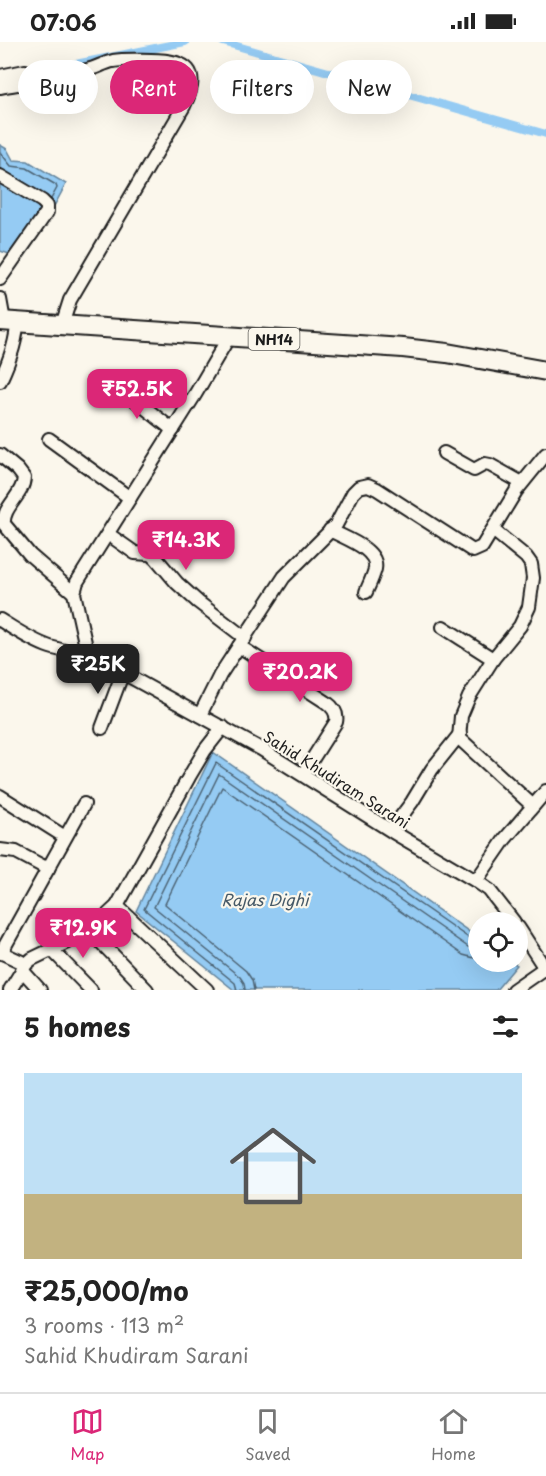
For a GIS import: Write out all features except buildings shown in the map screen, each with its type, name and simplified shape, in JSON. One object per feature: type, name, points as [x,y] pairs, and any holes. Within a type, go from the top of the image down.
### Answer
[{"type":"highway","name":"NH14","points":[[7,322],[403,348],[447,353],[546,371]]},
{"type":"street","points":[[0,87],[88,70],[112,61],[125,60],[177,62],[190,72],[193,80],[184,106],[98,257],[75,292],[62,325]]},
{"type":"street","points":[[0,76],[18,73]]},
{"type":"street","points":[[0,176],[42,201],[47,212],[0,279]]},
{"type":"street","points":[[0,298],[7,322],[17,334],[15,345],[0,381]]},
{"type":"street","points":[[88,656],[74,593],[77,582],[230,336]]},
{"type":"street","points":[[120,388],[173,430]]},
{"type":"street","points":[[49,439],[130,498]]},
{"type":"street","points":[[444,453],[474,470],[485,464],[490,465],[522,483]]},
{"type":"street","points":[[200,715],[220,675],[284,577],[339,520],[353,492],[363,484],[377,489],[473,551],[482,547],[522,483],[546,454]]},
{"type":"street","points":[[0,455],[24,478],[22,489],[6,513],[2,525],[30,555],[74,593]]},
{"type":"street","points":[[330,530],[364,548],[375,562],[375,569],[366,592]]},
{"type":"street","points":[[493,530],[526,557],[533,568],[529,607],[525,617],[493,659],[463,710],[459,738],[533,806]]},
{"type":"street","points":[[108,534],[135,553],[155,557],[198,602],[242,642],[326,702],[335,711],[336,722],[303,774]]},
{"type":"street","name":"Sahid Khudiram Sarani","points":[[0,620],[22,634],[50,647],[88,656],[123,672],[223,727],[476,881],[489,890],[506,912]]},
{"type":"street","points":[[443,627],[493,659]]},
{"type":"street","points":[[102,728],[123,672]]},
{"type":"street","points":[[10,990],[24,967],[32,959],[90,930],[117,906],[205,750],[223,727]]},
{"type":"street","points":[[391,830],[412,802],[432,769],[460,734]]},
{"type":"street","points":[[476,881],[505,839],[546,791]]},
{"type":"street","points":[[0,796],[65,837]]},
{"type":"street","points":[[40,990],[24,967],[1,953],[84,804]]},
{"type":"street","points":[[0,850],[16,852],[48,869]]},
{"type":"street","points":[[117,906],[207,990]]},
{"type":"street","points":[[90,930],[147,990]]},
{"type":"street","points":[[513,990],[546,968],[528,942]]},
{"type":"street","points":[[52,950],[91,990]]},
{"type":"water","points":[[0,145],[7,149],[13,160],[28,161],[66,184],[47,219],[19,257],[0,251]]},
{"type":"water","name":"Rajas Dighi","points":[[213,752],[468,931],[468,972],[511,972],[496,990],[234,990],[136,911]]},
{"type":"waterway","points":[[96,60],[185,42]]},
{"type":"waterway","points":[[223,42],[546,134]]}]
